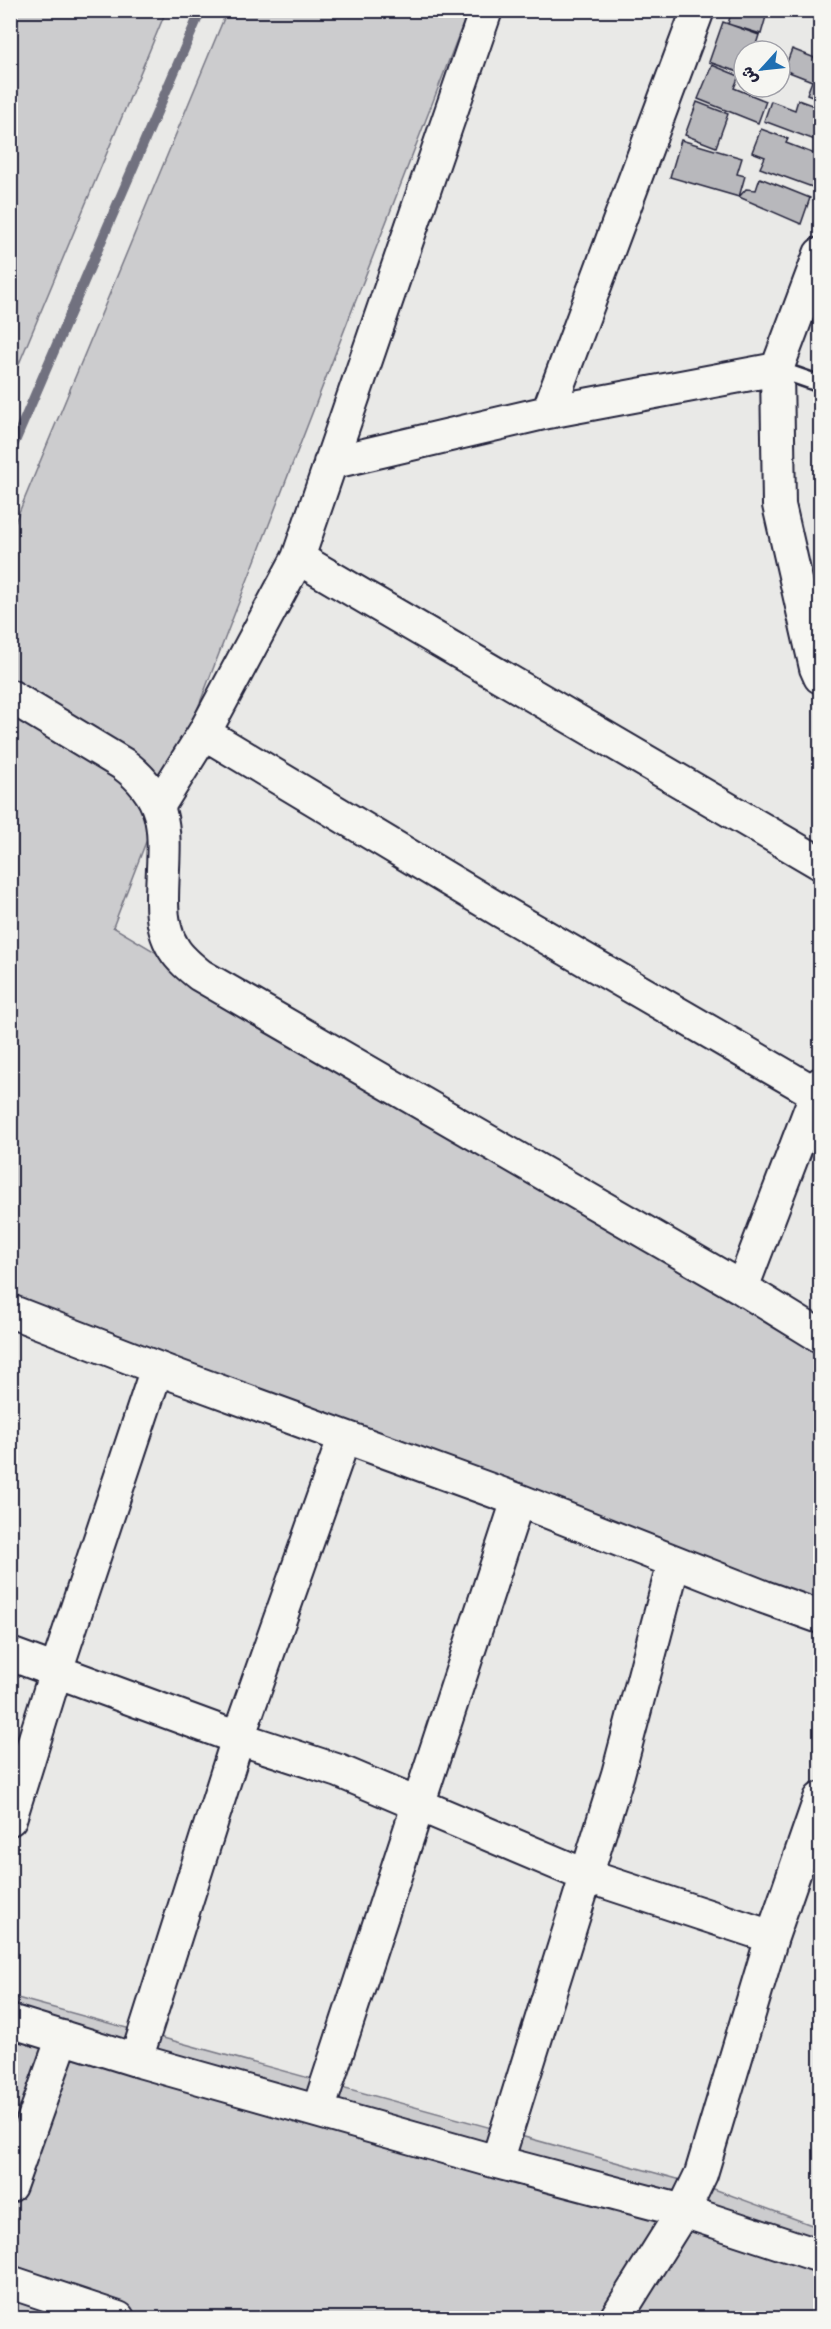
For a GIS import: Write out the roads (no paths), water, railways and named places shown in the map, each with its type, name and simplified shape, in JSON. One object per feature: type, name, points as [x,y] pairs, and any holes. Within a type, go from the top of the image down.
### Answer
[{"type":"street","points":[[159,804],[204,733],[298,558],[486,10]]},
{"type":"street","points":[[548,412],[698,10]]},
{"type":"street","points":[[820,254],[777,369],[779,505],[816,668],[820,677]]},
{"type":"street","points":[[330,463],[548,412],[777,369]]},
{"type":"street","points":[[298,558],[820,863]]},
{"type":"street","points":[[10,696],[131,769],[150,789],[159,804],[163,821],[162,915],[166,933],[174,949],[200,975],[742,1288],[820,1336]]},
{"type":"street","points":[[204,733],[501,911],[819,1089],[742,1288]]},
{"type":"street","points":[[10,1311],[344,1438],[518,1500],[820,1617]]},
{"type":"street","points":[[10,1819],[56,1671],[157,1368]]},
{"type":"street","points":[[136,2060],[238,1738],[344,1438]]},
{"type":"street","points":[[318,2111],[518,1500]]},
{"type":"street","points":[[497,2162],[618,1774],[675,1562]]},
{"type":"street","points":[[10,1654],[238,1738],[339,1771],[587,1876],[772,1937]]},
{"type":"street","points":[[616,2319],[683,2211],[702,2174],[772,1937],[820,1799]]},
{"type":"street","points":[[10,2021],[136,2060],[497,2162],[683,2211],[820,2256]]},
{"type":"street","points":[[10,2186],[63,2037]]},
{"type":"street","points":[[10,2282],[118,2319]]},
{"type":"lane","points":[[777,369],[820,384]]},
{"type":"waterway","points":[[10,453],[201,10]]}]
